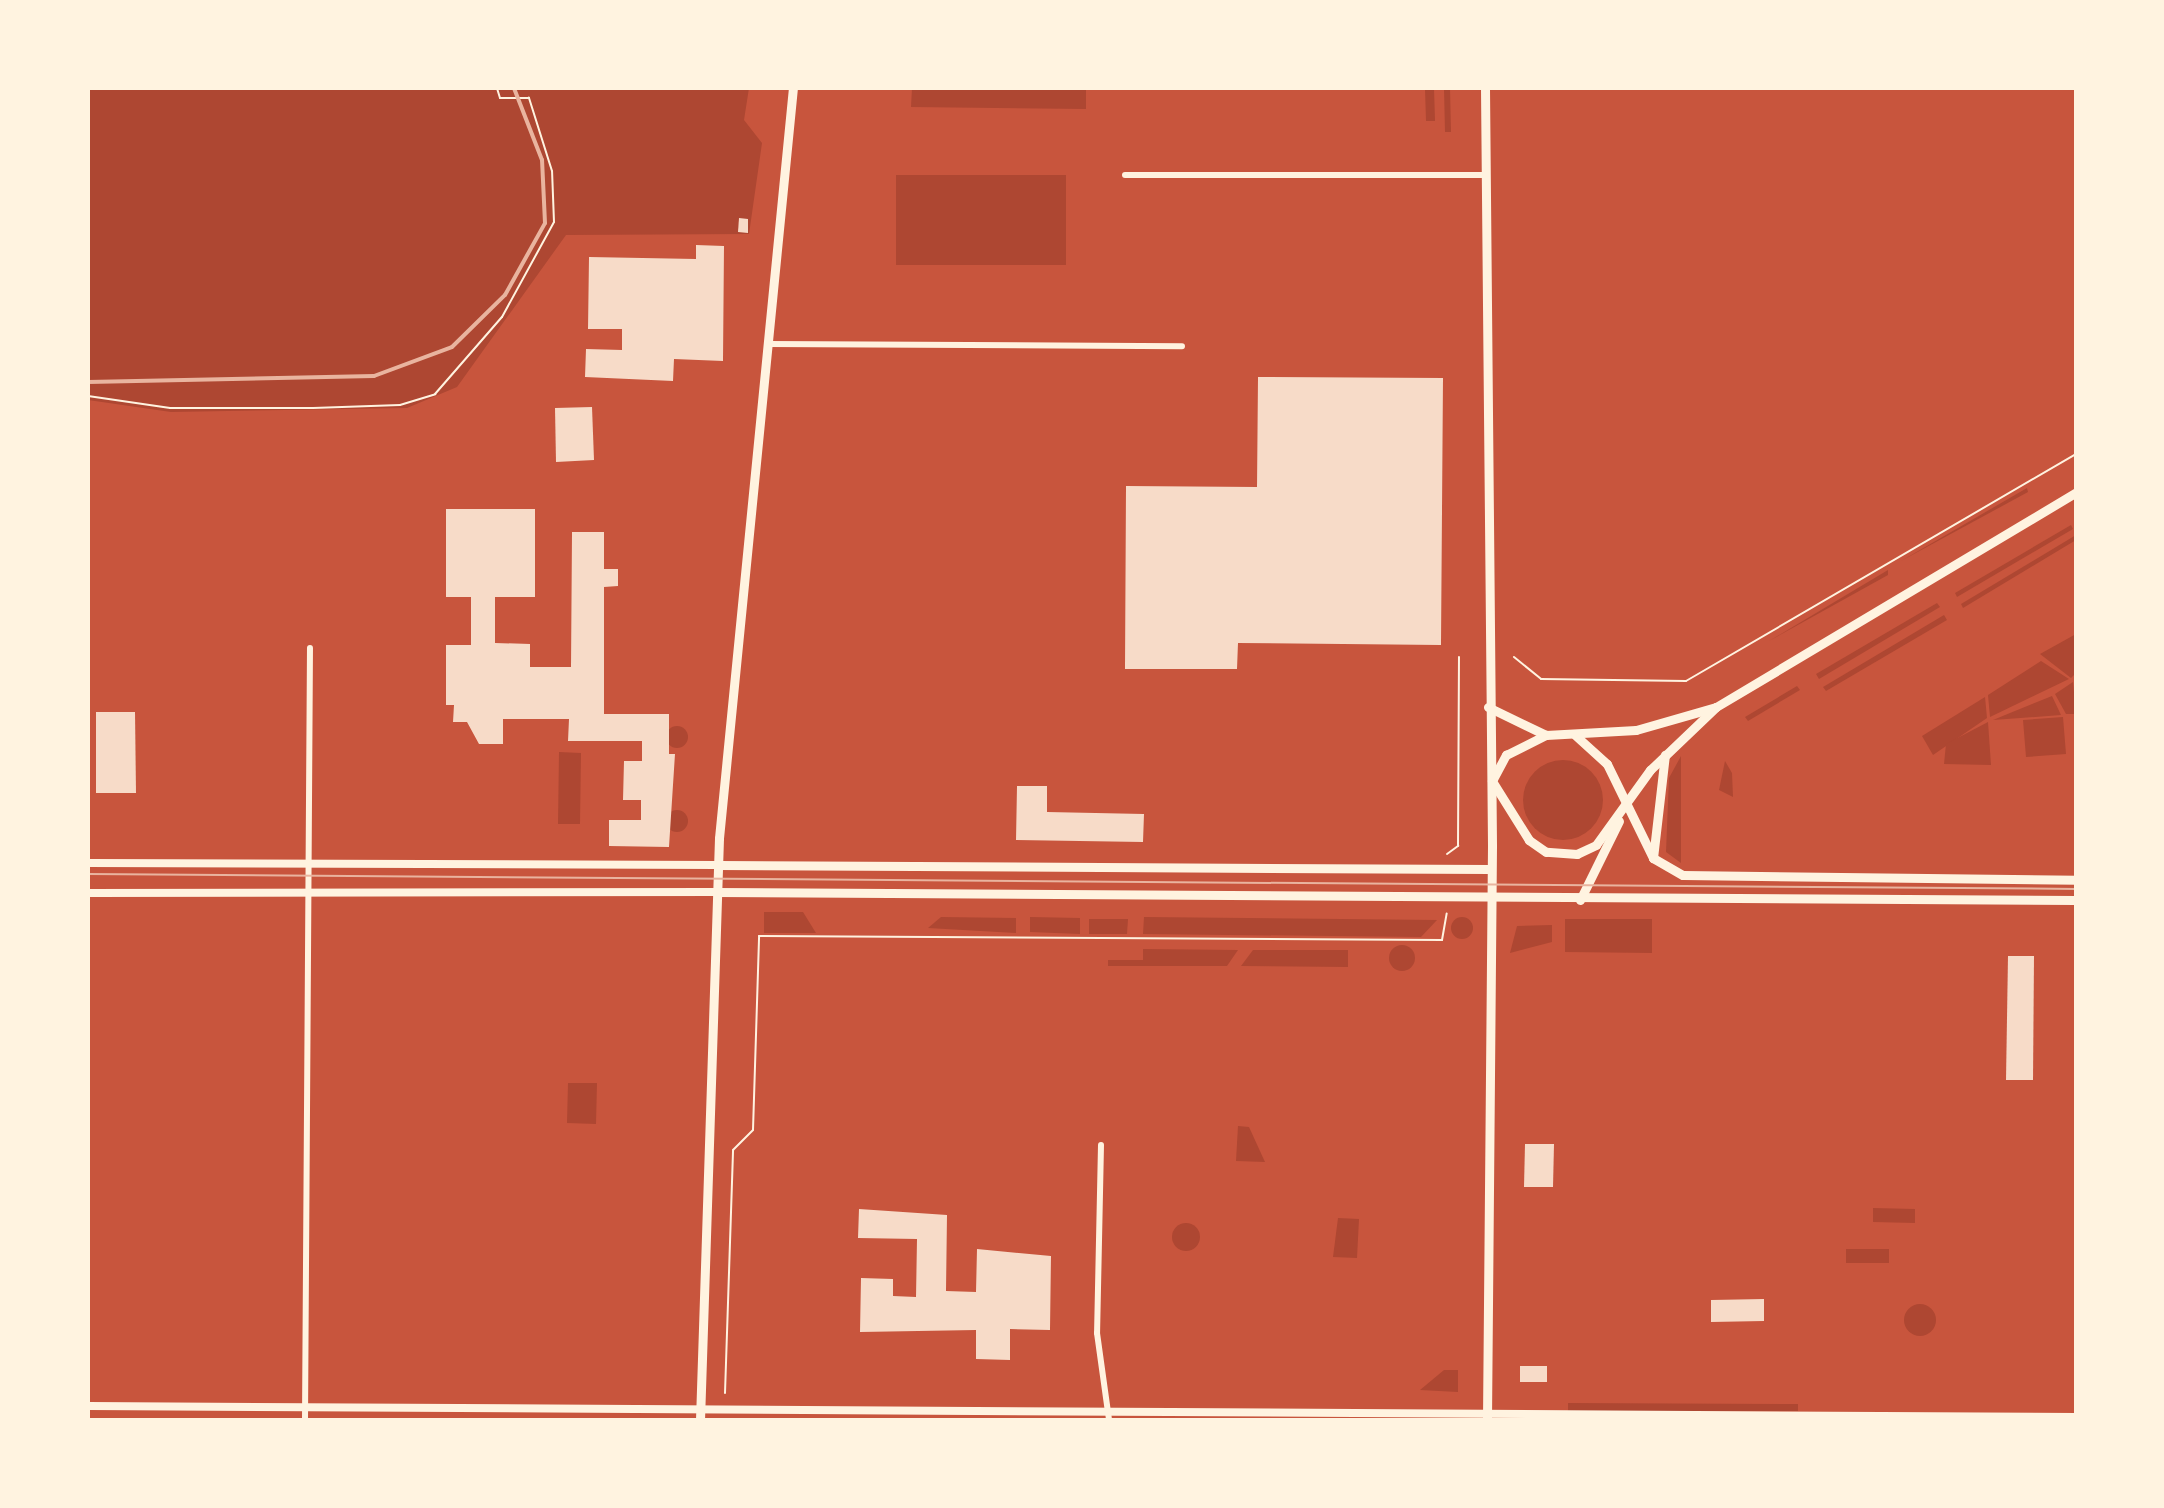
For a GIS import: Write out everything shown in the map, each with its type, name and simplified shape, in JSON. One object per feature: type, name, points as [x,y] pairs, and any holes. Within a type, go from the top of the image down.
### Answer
[{"type":"main road","points":[[700,1416],[716,892],[793,88]]},
{"type":"main road","points":[[1485,88],[1488,707],[1492,781],[1487,1419]]},
{"type":"main road","points":[[1492,781],[1514,826],[1556,854],[1596,845],[1665,755],[1716,707],[2076,492]]},
{"type":"main road","points":[[1488,707],[1546,735],[1636,730],[1716,707]]},
{"type":"main road","points":[[1492,781],[1506,755],[1546,735]]},
{"type":"main road","points":[[1575,735],[1607,764],[1624,809],[1653,858],[1683,875],[2076,880]]},
{"type":"main road","points":[[1653,858],[1665,755]]},
{"type":"main road","points":[[1580,900],[1624,809]]},
{"type":"main road","points":[[718,865],[1490,869]]},
{"type":"main road","points":[[716,892],[1667,901],[2076,900]]},
{"type":"street","points":[[1125,175],[1485,175]]},
{"type":"street","points":[[768,344],[1182,346]]},
{"type":"street","points":[[305,1420],[305,897],[309,864],[310,648]]},
{"type":"street","points":[[88,863],[718,865]]},
{"type":"street","points":[[88,893],[305,897],[716,892]]},
{"type":"street","points":[[1101,1145],[1097,1333],[1109,1418]]},
{"type":"street","points":[[88,1406],[305,1407],[700,1416],[1487,1419],[2076,1417]]},
{"type":"path","points":[[88,396],[170,408],[313,408],[400,405],[435,394],[479,349],[551,233],[554,183],[529,98],[500,98],[497,88]]},
{"type":"path","points":[[1514,657],[1541,679],[1686,681],[2076,454]]},
{"type":"path","points":[[1447,854],[1458,846],[1459,657]]},
{"type":"path","points":[[725,1393],[733,1150],[753,1130],[759,936],[1442,940],[1447,913]]},
{"type":"shaded area","points":[[88,88],[749,88],[744,120],[762,143],[749,234],[566,235],[457,387],[407,408],[171,412],[88,400]]},
{"type":"shaded area","points":[[912,88],[1086,88],[1086,109],[911,107]]},
{"type":"shaded area","points":[[1425,88],[1434,88],[1435,121],[1426,121]]},
{"type":"shaded area","points":[[1444,88],[1450,88],[1451,132],[1445,132]]},
{"type":"shaded area","points":[[896,175],[1066,175],[1066,265],[896,265]]},
{"type":"shaded area","points":[[2027,488],[2028,492],[1901,561]]},
{"type":"shaded area","points":[[2071,525],[2073,529],[1957,597],[1955,593]]},
{"type":"shaded area","points":[[2076,535],[2076,540],[1963,608],[1961,604]]},
{"type":"shaded area","points":[[1888,570],[1888,575],[1769,641]]},
{"type":"shaded area","points":[[1937,603],[1940,607],[1819,679],[1816,674]]},
{"type":"shaded area","points":[[1944,615],[1947,620],[1826,691],[1823,687]]},
{"type":"shaded area","points":[[2076,634],[2076,673],[2071,678],[2040,654]]},
{"type":"shaded area","points":[[2041,661],[2069,679],[1990,717],[1988,695]]},
{"type":"shaded area","points":[[2073,682],[2076,714],[2066,714],[2055,694]]},
{"type":"shaded area","points":[[1797,686],[1800,690],[1748,721],[1745,717]]},
{"type":"shaded area","points":[[2052,696],[2061,715],[1993,720],[2010,713]]},
{"type":"shaded area","points":[[1985,697],[1987,718],[1933,755],[1922,736]]},
{"type":"shaded area","points":[[2063,717],[2066,754],[2026,757],[2023,720]]},
{"type":"shaded area","points":[[1988,722],[1991,765],[1944,764],[1946,744]]},
{"type":"shaded area","points":[[677,726],[685,729],[688,737],[685,745],[677,748],[669,745],[666,737],[669,729]]},
{"type":"shaded area","points":[[559,752],[581,753],[580,824],[558,824]]},
{"type":"shaded area","points":[[1681,756],[1681,863],[1666,852],[1669,778]]},
{"type":"shaded area","points":[[1563,760],[1578,763],[1591,772],[1600,785],[1603,800],[1600,815],[1591,828],[1578,837],[1563,840],[1548,837],[1535,828],[1526,815],[1523,800],[1526,785],[1535,772],[1548,763]]},
{"type":"shaded area","points":[[1725,761],[1732,773],[1733,797],[1719,790]]},
{"type":"shaded area","points":[[677,810],[685,813],[688,821],[685,829],[677,832],[669,829],[666,821],[669,813]]},
{"type":"shaded area","points":[[764,912],[803,912],[816,933],[764,933]]},
{"type":"shaded area","points":[[941,917],[1016,918],[1016,933],[928,928]]},
{"type":"shaded area","points":[[1030,917],[1080,918],[1080,934],[1030,932]]},
{"type":"shaded area","points":[[1144,917],[1437,920],[1421,937],[1143,934]]},
{"type":"shaded area","points":[[1462,917],[1470,920],[1473,928],[1470,936],[1462,939],[1454,936],[1451,928],[1454,920]]},
{"type":"shaded area","points":[[1089,919],[1128,919],[1127,934],[1089,934]]},
{"type":"shaded area","points":[[1565,919],[1652,919],[1652,953],[1565,952]]},
{"type":"shaded area","points":[[1552,925],[1552,942],[1510,953],[1517,926]]},
{"type":"shaded area","points":[[1402,945],[1411,949],[1415,958],[1411,967],[1402,971],[1393,967],[1389,958],[1393,949]]},
{"type":"shaded area","points":[[1143,949],[1238,950],[1227,966],[1108,966],[1108,960],[1143,960]]},
{"type":"shaded area","points":[[1253,950],[1348,950],[1348,967],[1241,966]]},
{"type":"shaded area","points":[[568,1083],[597,1083],[596,1124],[567,1123]]},
{"type":"shaded area","points":[[1238,1126],[1249,1127],[1265,1162],[1236,1161]]},
{"type":"shaded area","points":[[1873,1208],[1915,1209],[1915,1223],[1873,1222]]},
{"type":"shaded area","points":[[1338,1218],[1359,1219],[1357,1258],[1333,1257]]},
{"type":"shaded area","points":[[1186,1223],[1196,1227],[1200,1237],[1196,1247],[1186,1251],[1176,1247],[1172,1237],[1176,1227]]},
{"type":"shaded area","points":[[1846,1249],[1889,1249],[1889,1263],[1846,1263]]},
{"type":"shaded area","points":[[1920,1304],[1931,1309],[1936,1320],[1931,1331],[1920,1336],[1909,1331],[1904,1320],[1909,1309]]},
{"type":"shaded area","points":[[1444,1370],[1458,1370],[1458,1392],[1420,1390]]},
{"type":"shaded area","points":[[1568,1403],[1798,1404],[1798,1411],[1568,1411]]},
{"type":"building","points":[[739,218],[748,219],[748,233],[738,232]]},
{"type":"building","points":[[696,245],[724,246],[723,361],[674,359],[673,381],[585,377],[586,349],[622,350],[622,329],[588,329],[589,257],[696,259]]},
{"type":"building","points":[[1258,377],[1443,378],[1441,645],[1238,643],[1237,669],[1125,669],[1126,486],[1257,487]]},
{"type":"building","points":[[592,407],[594,460],[556,462],[555,408]]},
{"type":"building","points":[[446,509],[535,509],[535,597],[495,597],[495,643],[530,644],[530,667],[571,667],[572,532],[604,532],[604,569],[618,569],[618,586],[604,587],[604,714],[669,714],[669,754],[675,754],[669,847],[609,846],[609,820],[641,820],[641,800],[623,800],[624,761],[642,761],[642,741],[568,741],[569,719],[503,719],[503,744],[479,744],[467,722],[453,722],[454,705],[446,705],[446,645],[471,645],[471,597],[446,597]]},
{"type":"building","points":[[96,712],[135,712],[136,793],[96,793]]},
{"type":"building","points":[[1017,786],[1047,786],[1047,812],[1144,814],[1143,842],[1016,840]]},
{"type":"building","points":[[2008,956],[2034,956],[2033,1080],[2006,1080]]},
{"type":"building","points":[[1525,1144],[1554,1144],[1553,1187],[1524,1187]]},
{"type":"building","points":[[859,1209],[947,1215],[946,1291],[976,1292],[977,1249],[1051,1256],[1050,1330],[1010,1329],[1010,1360],[976,1359],[976,1330],[860,1332],[861,1278],[893,1279],[893,1296],[916,1297],[917,1239],[858,1238]]},
{"type":"building","points":[[1764,1299],[1764,1321],[1711,1322],[1711,1300]]},
{"type":"building","points":[[1520,1366],[1547,1366],[1547,1382],[1520,1382]]},
{"type":"tram line","points":[[88,874],[2076,889]]},
{"type":"railway","points":[[88,382],[374,376],[452,347],[505,295],[545,223],[542,160],[514,88]]}]
